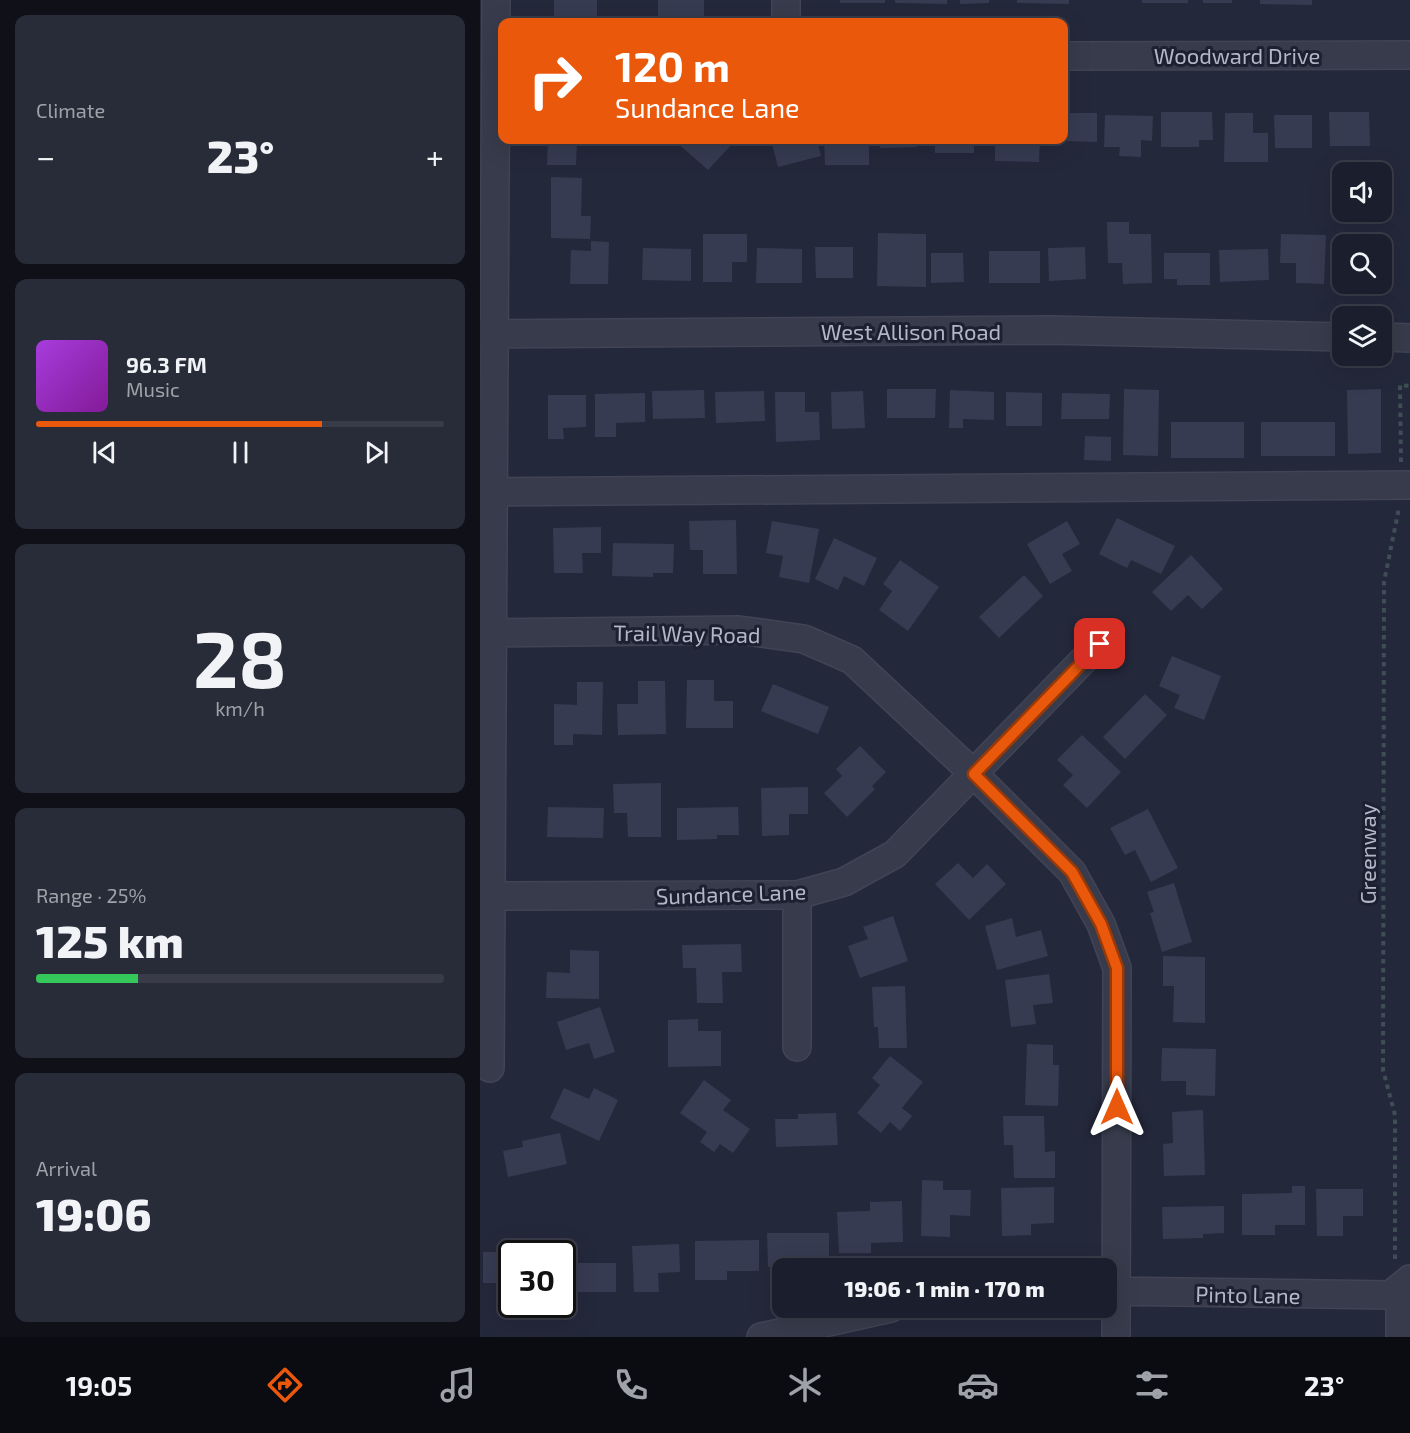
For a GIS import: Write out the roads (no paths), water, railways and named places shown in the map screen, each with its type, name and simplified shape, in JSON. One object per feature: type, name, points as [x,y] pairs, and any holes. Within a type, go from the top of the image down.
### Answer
[{"type":"street","points":[[490,1068],[484,896],[492,633],[487,492],[488,334],[496,0]]},
{"type":"street","points":[[786,0],[786,18]]},
{"type":"street","name":"Woodward Drive","points":[[1068,56],[1410,55]]},
{"type":"street","name":"West Allison Road","points":[[488,334],[1050,330],[1332,337]]},
{"type":"street","points":[[1392,337],[1410,338]]},
{"type":"street","points":[[487,492],[1406,485]]},
{"type":"street","name":"Trail Way Road","points":[[492,633],[739,630],[804,639],[852,660],[974,774],[1072,872],[1101,924],[1117,968],[1112,1258]]},
{"type":"street","name":"Sundance Lane","points":[[484,896],[797,895],[844,882],[895,854],[1100,644]]},
{"type":"street","points":[[797,895],[797,1047]]},
{"type":"street","points":[[1399,1288],[1400,1337]]},
{"type":"street","name":"Pinto Lane","points":[[1117,1291],[1399,1288]]},
{"type":"street","points":[[761,1337],[846,1318]]},
{"type":"street","name":"Trail Way Road","points":[[1114,1318],[1116,1337]]}]
